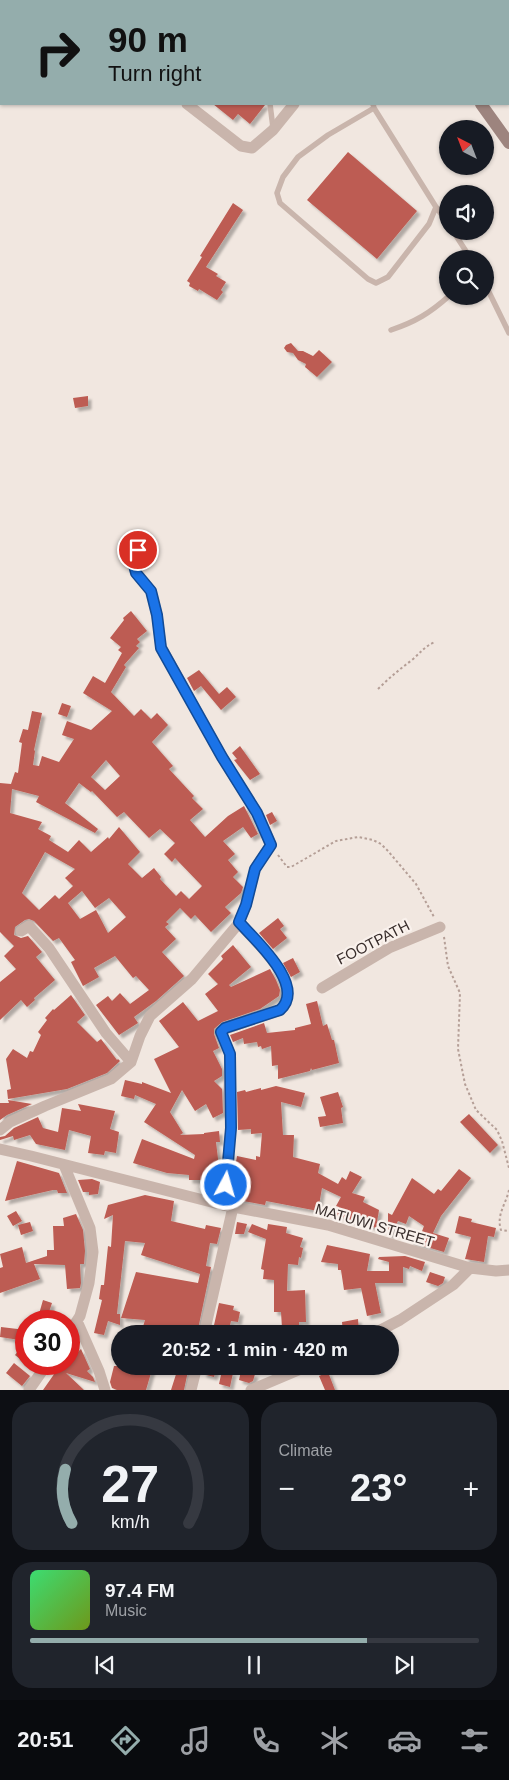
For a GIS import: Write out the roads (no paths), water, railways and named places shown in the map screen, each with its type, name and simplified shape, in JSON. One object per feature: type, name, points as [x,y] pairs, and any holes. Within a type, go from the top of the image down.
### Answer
[{"type":"main road","points":[[482,105],[509,143]]},
{"type":"street","points":[[188,105],[241,146],[252,148],[273,130],[293,105]]},
{"type":"street","points":[[0,1130],[10,1122],[45,1106],[112,1079],[131,1062],[140,1036],[150,1016],[192,979],[239,922],[246,905],[255,869],[271,845],[257,813],[222,757],[161,648],[157,615],[151,591],[136,573],[132,558],[138,550]]},
{"type":"street","points":[[206,1325],[228,1206],[231,1128],[230,1054],[221,1032],[225,1028],[280,1010],[288,1000],[287,986],[284,978],[270,957],[239,922]]},
{"type":"street","points":[[21,932],[29,926],[49,948],[106,1032],[131,1062]]},
{"type":"street","name":"FOOTPATH","points":[[322,988],[389,948],[440,927]]},
{"type":"street","name":"MATUWI STREET","points":[[0,1149],[228,1206],[328,1225],[470,1268],[496,1271],[509,1270]]},
{"type":"street","points":[[64,1165],[90,1228],[92,1242],[93,1252],[89,1283],[80,1316]]},
{"type":"street","points":[[390,1325],[453,1285],[470,1268]]},
{"type":"street","points":[[80,1329],[99,1371],[105,1390]]},
{"type":"street","points":[[30,1390],[40,1375]]},
{"type":"street","points":[[192,1390],[195,1375]]},
{"type":"street","points":[[251,1390],[287,1375]]},
{"type":"lane","points":[[270,105],[273,130]]},
{"type":"lane","points":[[436,207],[429,224],[388,276],[376,283],[368,279],[280,203],[277,192],[283,177],[298,157],[373,106],[439,211]]},
{"type":"lane","points":[[494,302],[509,333]]},
{"type":"lane","points":[[391,330],[412,323],[433,311],[439,305]]}]
